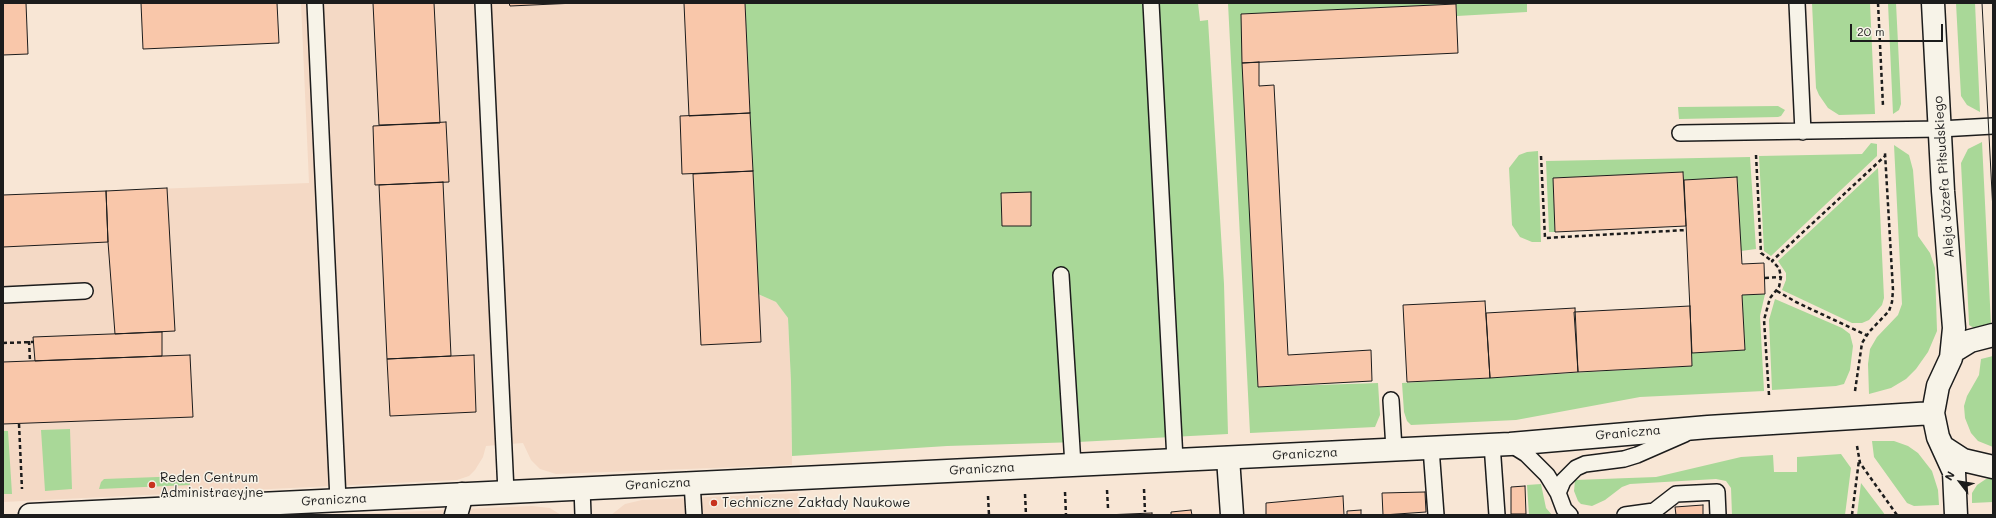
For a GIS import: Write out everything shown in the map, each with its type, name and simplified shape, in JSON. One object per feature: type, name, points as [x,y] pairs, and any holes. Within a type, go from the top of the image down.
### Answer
[{"type":"street","name":"Aleja Józefa Piłsudskiego","points":[[1933,3],[1954,328],[1950,362],[1938,386],[1933,413]]},
{"type":"street","points":[[1952,352],[1970,341],[1993,335]]},
{"type":"street","name":"Graniczna","points":[[30,515],[692,482],[1069,475],[1175,460],[1501,444],[1708,427],[1933,413]]},
{"type":"street","points":[[1933,413],[1935,429],[1954,472],[1956,515]]},
{"type":"street","points":[[1943,447],[1964,460],[1993,468]]},
{"type":"street","points":[[1228,458],[1232,515]]},
{"type":"street","points":[[456,515],[462,494]]},
{"type":"lane","points":[[315,3],[338,500]]},
{"type":"lane","points":[[483,3],[506,492]]},
{"type":"lane","points":[[1151,3],[1175,460]]},
{"type":"lane","points":[[1798,3],[1803,132]]},
{"type":"lane","points":[[1680,133],[1940,129],[1993,126]]},
{"type":"lane","points":[[1060,275],[1069,475]]},
{"type":"lane","points":[[3,295],[85,291]]},
{"type":"lane","points":[[1391,400],[1394,450]]},
{"type":"lane","points":[[1558,493],[1563,481],[1576,468],[1585,464],[1624,459],[1637,455],[1678,437],[1708,427]]},
{"type":"lane","points":[[1497,515],[1501,444],[1537,463],[1547,475],[1558,493],[1564,509],[1570,515]]},
{"type":"lane","points":[[1431,448],[1436,515]]},
{"type":"lane","points":[[692,482],[694,515]]},
{"type":"lane","points":[[582,488],[583,515]]},
{"type":"lane","points":[[1625,515],[1655,513],[1676,494],[1717,492],[1718,515]]},
{"type":"path","points":[[1855,397],[1859,352],[1866,335],[1889,311],[1892,302],[1893,290],[1878,3]]},
{"type":"path","points":[[1755,132],[1761,253],[1779,268],[1782,278],[1776,291],[1770,298],[1764,320],[1769,396]]},
{"type":"path","points":[[1772,261],[1885,155]]},
{"type":"path","points":[[1542,156],[1545,238],[1686,230]]},
{"type":"path","points":[[1765,278],[1782,278]]},
{"type":"path","points":[[1776,291],[1866,335]]},
{"type":"path","points":[[29,341],[30,361]]},
{"type":"path","points":[[3,343],[34,342]]},
{"type":"path","points":[[19,424],[22,490]]},
{"type":"path","points":[[1852,515],[1859,459],[1857,441]]},
{"type":"path","points":[[1859,459],[1866,473],[1897,515]]},
{"type":"path","points":[[1066,515],[1069,475]]},
{"type":"path","points":[[1143,481],[1145,512]]},
{"type":"path","points":[[1106,483],[1108,508]]},
{"type":"path","points":[[1025,486],[1026,515]]},
{"type":"path","points":[[988,488],[989,515]]},
{"type":"shaded area","points":[[301,3],[745,3],[758,294],[776,302],[788,318],[791,382],[792,465],[556,474],[540,469],[531,460],[523,443],[486,446],[483,457],[475,470],[469,476],[457,480],[3,502],[3,195],[309,183]]},
{"type":"shaded area","name":"Techniczne Zakłady Naukowe","points":[[798,493],[800,515],[611,515],[625,504],[642,500]]},
{"type":"shaded area","points":[[532,506],[550,508],[561,515],[334,515]]},
{"type":"green space","points":[[745,3],[1198,3],[1200,21],[1208,20],[1224,284],[1228,434],[1078,442],[947,446],[792,456],[788,318],[776,302],[758,294]],"holes":[[[1031,193],[1031,226],[1002,226],[1001,194]]]},
{"type":"green space","points":[[1228,3],[1527,3],[1527,12],[1457,16],[1456,4],[1241,14],[1258,387],[1378,383],[1380,415],[1375,427],[1250,433]]},
{"type":"green space","points":[[1812,3],[1870,3],[1875,114],[1839,115],[1828,108],[1819,95],[1816,88]]},
{"type":"green space","points":[[1888,3],[1896,3],[1901,104],[1899,110],[1893,114]]},
{"type":"green space","points":[[1956,3],[1975,3],[1980,112],[1967,105],[1961,96]]},
{"type":"green space","points":[[1778,106],[1785,110],[1781,116],[1778,117],[1679,119],[1678,107]]},
{"type":"green space","points":[[1982,142],[1991,325],[1974,328],[1969,325],[1961,163],[1968,149]]},
{"type":"green space","points":[[1871,143],[1877,144],[1877,156],[1771,256],[1764,251],[1759,156],[1862,154]]},
{"type":"green space","points":[[1894,145],[1909,155],[1913,170],[1918,236],[1930,253],[1935,268],[1937,331],[1928,352],[1916,369],[1906,379],[1891,388],[1869,394],[1868,364],[1870,349],[1877,337],[1898,315],[1902,304]]},
{"type":"green space","points":[[1538,151],[1541,242],[1532,242],[1520,237],[1512,225],[1509,168],[1519,155],[1527,152]]},
{"type":"green space","points":[[1750,157],[1756,249],[1741,251],[1737,178],[1684,180],[1683,172],[1553,178],[1555,232],[1549,232],[1546,161]]},
{"type":"green space","points":[[1878,168],[1884,298],[1882,305],[1869,320],[1862,323],[1852,323],[1782,290],[1786,280],[1786,273],[1778,261]]},
{"type":"green space","points":[[1765,294],[1760,316],[1764,391],[1640,397],[1516,420],[1411,425],[1407,421],[1404,412],[1402,383],[1692,366],[1692,353],[1745,350],[1742,295]]},
{"type":"green space","points":[[1775,299],[1842,328],[1850,334],[1853,346],[1850,370],[1844,384],[1836,386],[1772,390],[1769,320]]},
{"type":"green space","points":[[1993,356],[1993,447],[1978,441],[1971,433],[1965,418],[1964,406],[1967,396],[1979,375],[1981,359]]},
{"type":"green space","points":[[70,429],[72,489],[45,491],[41,430]]},
{"type":"green space","points":[[3,431],[8,431],[12,494],[3,494]]},
{"type":"green space","points":[[1872,441],[1894,441],[1908,446],[1918,453],[1932,471],[1938,490],[1939,505],[1914,506],[1907,503],[1874,457]]},
{"type":"green space","points":[[1841,454],[1851,468],[1845,515],[1732,515],[1731,488],[1726,481],[1716,479],[1630,484],[1622,487],[1605,500],[1592,506],[1581,504],[1578,501],[1574,491],[1575,480],[1656,477],[1741,457],[1773,455],[1774,472],[1797,472],[1797,457]]},
{"type":"green space","points":[[184,476],[189,478],[190,485],[99,489],[101,482],[104,479]]},
{"type":"green space","points":[[1993,478],[1993,502],[1972,503],[1972,493],[1977,485],[1986,479]]},
{"type":"green space","points":[[1861,483],[1883,512],[1885,515],[1857,515]]},
{"type":"green space","points":[[1541,484],[1546,508],[1552,515],[1529,515],[1527,485]]},
{"type":"building","points":[[3,3],[26,3],[28,54],[3,55]]},
{"type":"building","points":[[141,3],[277,3],[279,43],[143,49]]},
{"type":"building","points":[[373,3],[434,3],[440,123],[379,125]]},
{"type":"building","points":[[509,3],[576,3],[510,6]]},
{"type":"building","points":[[684,3],[745,3],[750,113],[689,116]]},
{"type":"building","points":[[1456,4],[1458,53],[1242,63],[1241,14]]},
{"type":"building","points":[[1259,62],[1259,86],[1274,85],[1288,355],[1371,350],[1372,381],[1258,387],[1242,63]]},
{"type":"building","points":[[750,113],[753,171],[682,174],[680,116]]},
{"type":"building","points":[[446,122],[449,182],[375,185],[373,126]]},
{"type":"building","points":[[753,171],[761,342],[701,345],[693,174]]},
{"type":"building","points":[[1683,172],[1686,226],[1555,232],[1553,178]]},
{"type":"building","points":[[1737,177],[1742,264],[1764,263],[1765,294],[1742,295],[1745,350],[1692,353],[1684,180]]},
{"type":"building","points":[[443,182],[451,356],[387,359],[379,185]]},
{"type":"building","points":[[167,188],[175,331],[115,334],[108,242],[106,191]]},
{"type":"building","points":[[106,191],[108,242],[3,247],[3,195]]},
{"type":"building","points":[[1031,192],[1031,226],[1002,226],[1001,193]]},
{"type":"building","points":[[1485,301],[1490,378],[1407,382],[1403,305]]},
{"type":"building","points":[[1690,306],[1692,366],[1578,372],[1574,312]]},
{"type":"building","points":[[1575,308],[1578,372],[1490,378],[1486,313]]},
{"type":"building","points":[[162,332],[162,356],[35,361],[33,337]]},
{"type":"building","points":[[190,355],[193,417],[3,424],[3,362]]},
{"type":"building","points":[[474,355],[476,412],[390,416],[387,359]]},
{"type":"building","points":[[1525,486],[1526,514],[1511,514],[1511,487]]},
{"type":"building","points":[[1425,492],[1426,512],[1383,515],[1382,493]]},
{"type":"building","points":[[1343,496],[1344,515],[1266,515],[1266,503]]},
{"type":"building","points":[[1703,505],[1703,515],[1676,515],[1675,507]]},
{"type":"building","points":[[1191,510],[1192,515],[1171,515],[1171,512]]},
{"type":"building","points":[[1361,510],[1361,515],[1347,515],[1347,511]]},
{"type":"building","points":[[1152,513],[1152,515],[1105,515]]},
{"type":"tram line","points":[[1982,3],[1993,211]]},
{"type":"place","name":"Reden Centrum Administracyjne","points":[[152,485]]},
{"type":"place","name":"Techniczne Zakłady Naukowe","points":[[714,503]]}]
